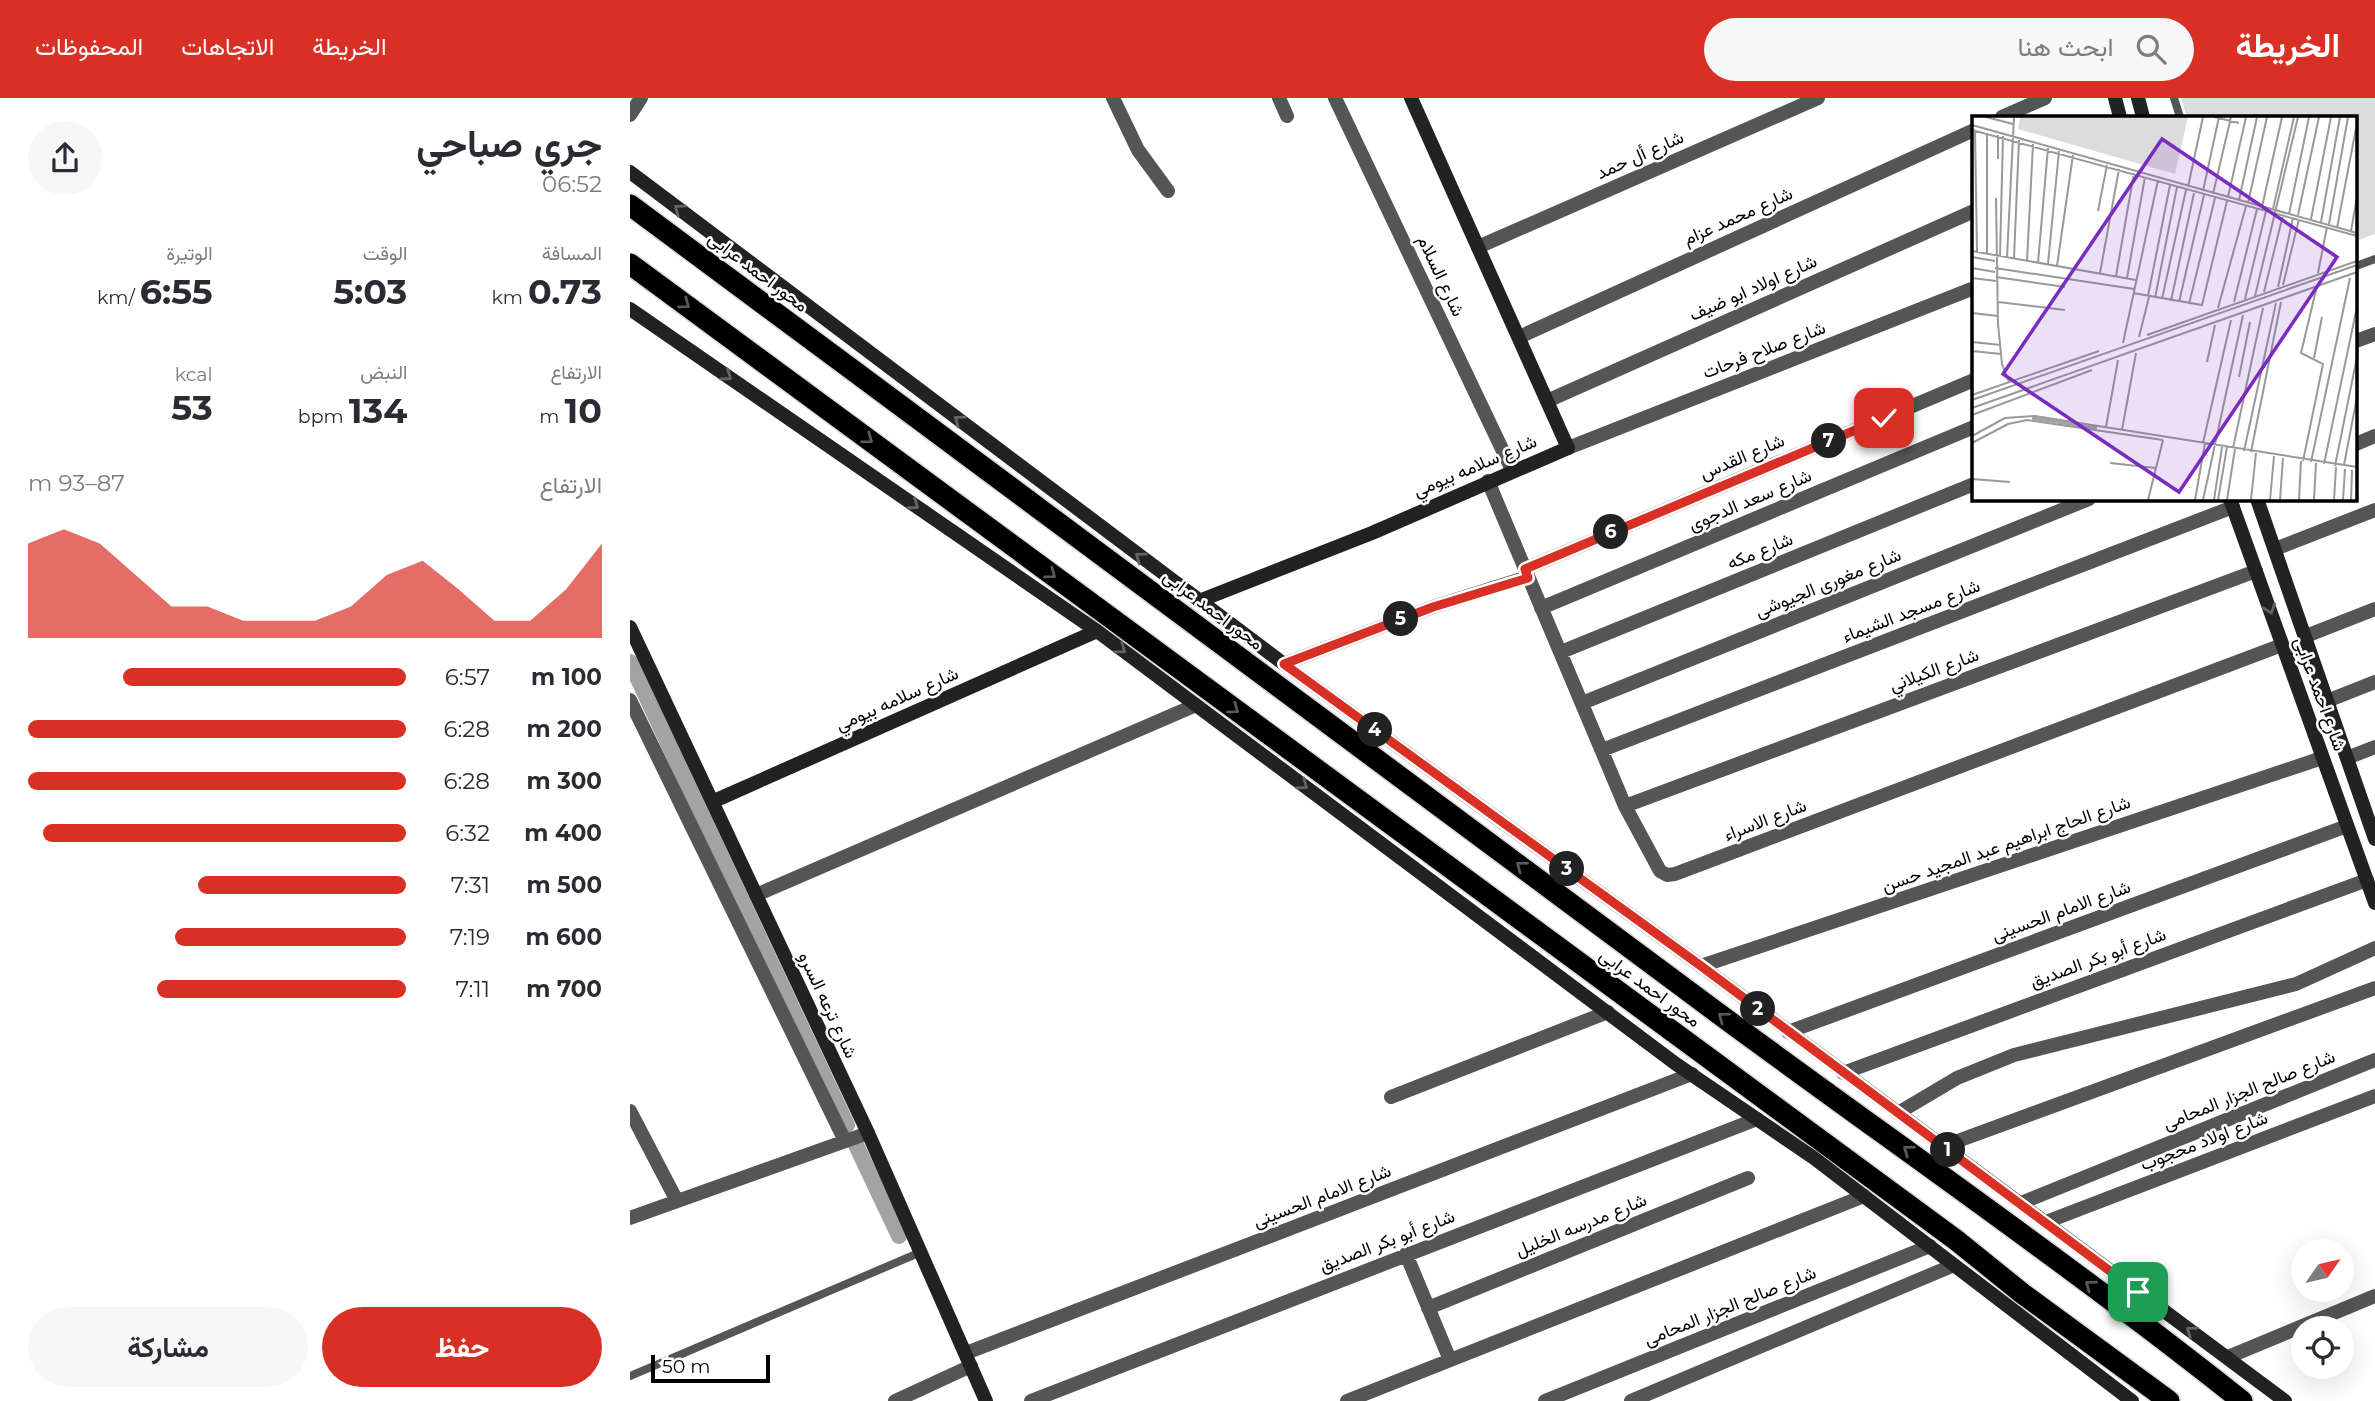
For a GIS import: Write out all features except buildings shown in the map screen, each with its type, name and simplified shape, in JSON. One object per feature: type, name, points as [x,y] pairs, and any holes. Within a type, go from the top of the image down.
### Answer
[{"type":"highway","name":"محور احمد عرابى","points":[[630,205],[1762,1045],[2023,1235],[2242,1401]]},
{"type":"highway","name":"محور احمد عرابى","points":[[630,264],[1956,1240],[2023,1294],[2169,1401]]},
{"type":"street","points":[[630,115],[640,98]]},
{"type":"street","points":[[1114,98],[1138,150],[1168,191]]},
{"type":"street","points":[[1279,98],[1287,116]]},
{"type":"street","name":"شارع السلام","points":[[1335,98],[1512,470]]},
{"type":"street","name":"شارع سلامه بيومي","points":[[1199,601],[1372,533],[1568,448],[1411,98]]},
{"type":"street","name":"شارع أل حمد","points":[[1478,247],[1818,98]]},
{"type":"street","points":[[2004,116],[2045,98]]},
{"type":"street","points":[[2115,98],[2120,116]]},
{"type":"street","points":[[2138,98],[2143,116]]},
{"type":"street","name":"شارع محمد عزام","points":[[1518,337],[1972,131]]},
{"type":"street","points":[[630,172],[1199,601],[1701,966],[2285,1401]]},
{"type":"street","name":"شارع اولاد ابو ضيف","points":[[1548,401],[1972,212]]},
{"type":"street","name":"شارع صلاح فرحات","points":[[1568,448],[1972,289]]},
{"type":"street","points":[[630,309],[1097,631],[1692,1074],[1864,1196],[2132,1401]]},
{"type":"street","points":[[2358,340],[2375,334]]},
{"type":"street","name":"شارع القدس","points":[[1284,664],[1527,573],[1972,381]]},
{"type":"street","name":"شارع سعد الدجوى","points":[[1541,608],[1972,428]]},
{"type":"street","points":[[2358,442],[2375,436]]},
{"type":"street","name":"شارع الاسراء","points":[[1488,481],[1625,806],[1660,871],[1667,875],[2282,645]]},
{"type":"street","name":"شارع مكه","points":[[1561,653],[1972,485]]},
{"type":"street","name":"شارع مغورى الجيوشى","points":[[1582,702],[2087,500]]},
{"type":"street","name":"شارع احمد عرابى","points":[[2257,500],[2375,839]]},
{"type":"street","name":"شارع احمد عرابى","points":[[2232,503],[2375,902]]},
{"type":"street","name":"شارع مسجد الشيماء","points":[[1602,750],[2232,503]]},
{"type":"street","points":[[2275,549],[2375,510]]},
{"type":"street","points":[[2242,533],[2266,523]]},
{"type":"street","name":"شارع الكيلاني","points":[[1625,806],[2256,570]]},
{"type":"street","points":[[2306,636],[2375,610]]},
{"type":"street","name":"شارع ترعه السرو","points":[[630,627],[868,1133],[986,1401]]},
{"type":"street","name":"شارع سلامه بيومي","points":[[714,801],[1097,631]]},
{"type":"street","points":[[2327,701],[2375,682]]},
{"type":"street","points":[[630,700],[845,1141]]},
{"type":"street","points":[[755,895],[1196,705]]},
{"type":"street","points":[[2347,758],[2375,747]]},
{"type":"street","name":"شارع الحاج ابراهيم عبد المجيد حسن","points":[[1701,966],[2322,758]]},
{"type":"street","name":"شارع الامام الحسينى","points":[[1788,1032],[2347,826]]},
{"type":"street","name":"شارع أبو بكر الصديق","points":[[1843,1073],[2367,880]]},
{"type":"street","points":[[1898,1113],[1957,1078],[2014,1055],[2296,984],[2375,948]]},
{"type":"street","points":[[1944,1146],[2375,988]]},
{"type":"street","points":[[1391,1097],[1608,1012]]},
{"type":"street","name":"شارع صالح الجزار المحامى","points":[[2021,1203],[2375,1060]]},
{"type":"street","name":"شارع الامام الحسينى","points":[[895,1401],[954,1374],[969,1360],[1692,1074]]},
{"type":"street","name":"شارع اولاد محجوب","points":[[2046,1222],[2375,1096]]},
{"type":"street","points":[[630,1111],[677,1201]]},
{"type":"street","name":"شارع أبو بكر الصديق","points":[[1031,1401],[1757,1119]]},
{"type":"street","points":[[630,1218],[868,1133]]},
{"type":"street","name":"شارع مدرسه الخليل","points":[[1428,1308],[1748,1178]]},
{"type":"street","points":[[1347,1401],[1864,1196]]},
{"type":"street","name":"شارع صالح الجزار المحامى","points":[[1545,1401],[1930,1246]]},
{"type":"street","points":[[1406,1254],[1450,1360]]},
{"type":"street","points":[[1631,1401],[1954,1265]]},
{"type":"street","points":[[2228,1357],[2375,1296]]},
{"type":"lane","points":[[2174,98],[2180,116]]},
{"type":"lane","points":[[2358,265],[2375,258]]},
{"type":"lane","points":[[630,1376],[921,1252]]},
{"type":"shaded area","points":[[2181,98],[2375,98],[2375,234],[2358,240],[2358,116],[2187,116]]},
{"type":"waterway","points":[[630,662],[847,1125]]},
{"type":"waterway","points":[[856,1145],[899,1236]]},
{"type":"route","points":[[1884,418],[1525,569],[1528,578],[1433,607],[1284,664],[1701,966],[2138,1292]]}]
